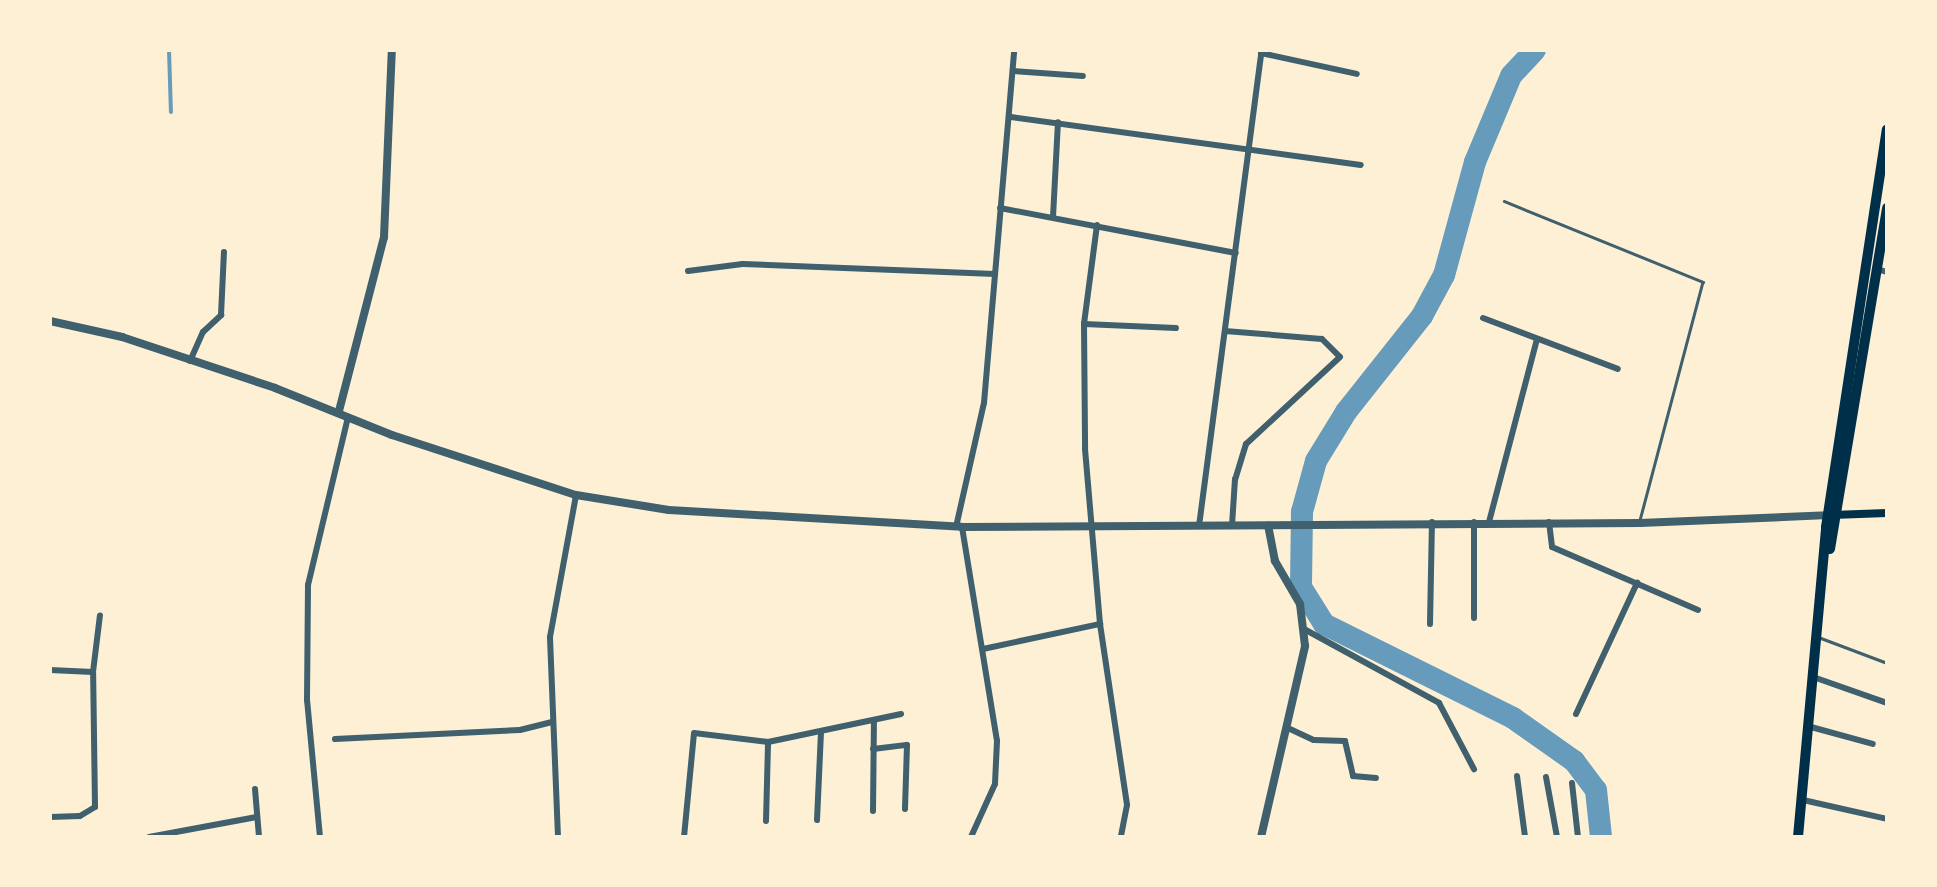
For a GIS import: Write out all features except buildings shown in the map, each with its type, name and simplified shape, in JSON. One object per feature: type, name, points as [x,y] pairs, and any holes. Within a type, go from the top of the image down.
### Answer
[{"type":"highway","points":[[1798,837],[1834,515],[1887,130]]},
{"type":"highway","points":[[1834,515],[1882,271],[1887,208]]},
{"type":"main road","points":[[1834,515],[1887,514]]},
{"type":"street","points":[[320,837],[307,700],[307,599],[384,236],[391,178],[392,50]]},
{"type":"street","points":[[971,837],[997,768],[983,649],[959,527],[980,440],[1014,50]]},
{"type":"street","points":[[1199,528],[1262,52],[1356,74]]},
{"type":"street","points":[[1013,71],[1083,76]]},
{"type":"street","points":[[1011,117],[1361,165]]},
{"type":"street","points":[[1053,216],[1058,122]]},
{"type":"street","points":[[1000,208],[1236,253]]},
{"type":"street","points":[[1097,225],[1084,324],[1084,449],[1100,624],[1127,801],[1120,837]]},
{"type":"street","points":[[190,361],[203,332],[221,315],[224,252]]},
{"type":"street","points":[[688,271],[742,264],[995,274]]},
{"type":"street","points":[[1482,318],[1618,369]]},
{"type":"street","points":[[50,321],[190,361],[576,495],[669,510],[959,527],[1640,523],[1834,515]]},
{"type":"street","points":[[1084,324],[1176,328]]},
{"type":"street","points":[[1225,331],[1322,339],[1340,357],[1316,387],[1287,402],[1246,444],[1235,479],[1232,527]]},
{"type":"street","points":[[1489,522],[1537,339]]},
{"type":"street","points":[[558,837],[550,637],[576,495]]},
{"type":"street","points":[[1430,624],[1432,522]]},
{"type":"street","points":[[1474,522],[1474,618]]},
{"type":"street","points":[[1549,522],[1552,546],[1698,610]]},
{"type":"street","points":[[1261,837],[1290,729],[1304,629],[1268,526]]},
{"type":"street","points":[[1576,714],[1637,583]]},
{"type":"street","points":[[50,817],[80,816],[95,808],[93,672],[100,615]]},
{"type":"street","points":[[983,649],[1100,624]]},
{"type":"street","points":[[1304,629],[1439,703],[1474,768]]},
{"type":"street","points":[[50,670],[93,672]]},
{"type":"street","points":[[1816,678],[1887,703]]},
{"type":"street","points":[[684,837],[694,733],[768,742],[901,714]]},
{"type":"street","points":[[872,811],[874,720]]},
{"type":"street","points":[[335,739],[520,730],[552,722]]},
{"type":"street","points":[[1811,727],[1873,744]]},
{"type":"street","points":[[1290,729],[1314,740],[1345,742],[1353,776],[1376,778]]},
{"type":"street","points":[[817,820],[821,732]]},
{"type":"street","points":[[766,821],[768,742]]},
{"type":"street","points":[[873,750],[907,745],[905,809]]},
{"type":"street","points":[[1517,776],[1525,837]]},
{"type":"street","points":[[1546,777],[1557,837]]},
{"type":"street","points":[[1572,783],[1578,837]]},
{"type":"street","points":[[255,789],[260,837]]},
{"type":"street","points":[[1803,800],[1887,819]]},
{"type":"street","points":[[149,837],[257,817]]},
{"type":"lane","points":[[1504,201],[1703,282],[1640,523]]},
{"type":"lane","points":[[1820,638],[1887,663]]},
{"type":"waterway","points":[[169,50],[171,112]]},
{"type":"waterway","points":[[1535,50],[1511,76],[1475,162],[1444,275],[1422,316],[1346,412],[1316,461],[1302,512],[1301,587],[1324,624],[1513,718],[1574,761],[1596,790],[1601,837]]}]
